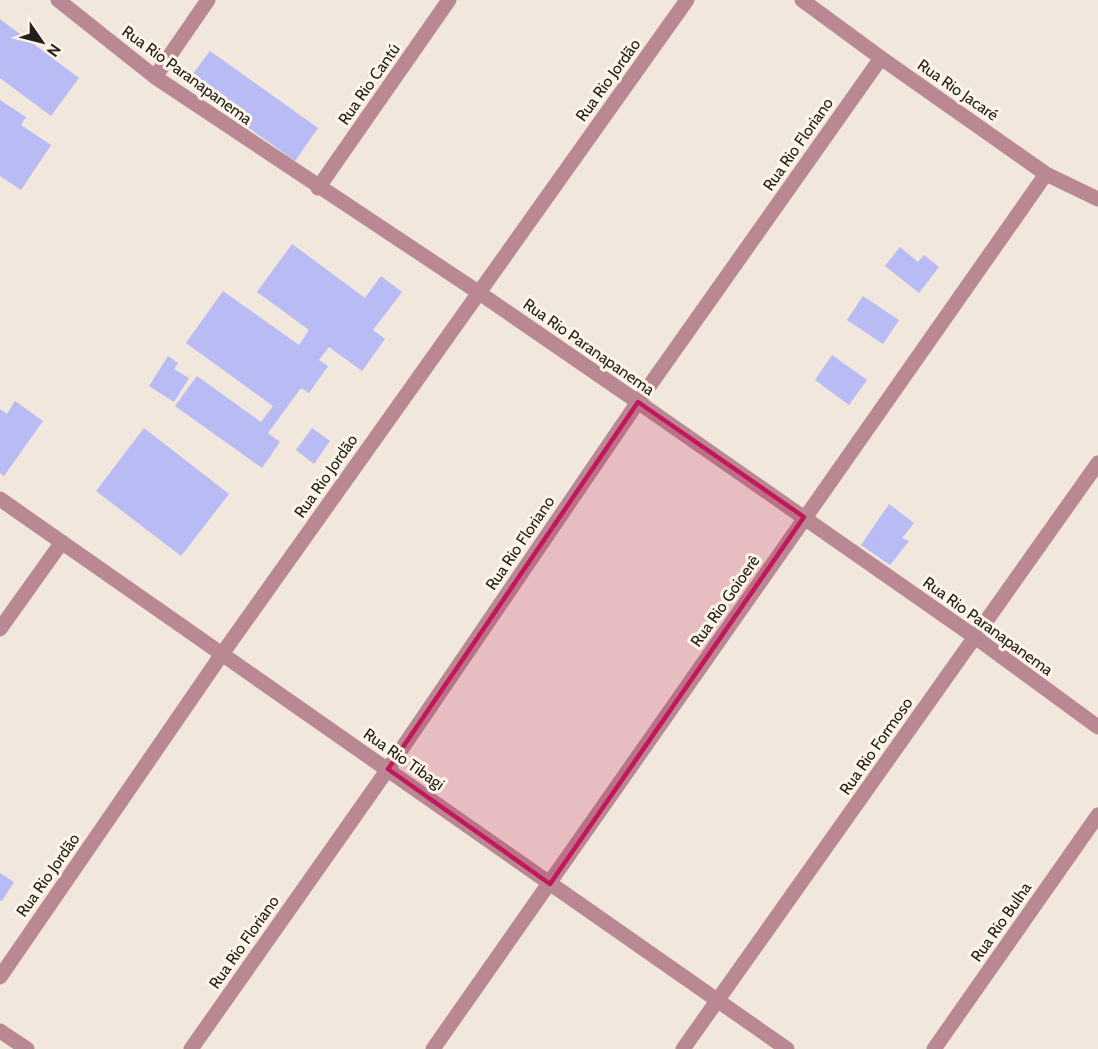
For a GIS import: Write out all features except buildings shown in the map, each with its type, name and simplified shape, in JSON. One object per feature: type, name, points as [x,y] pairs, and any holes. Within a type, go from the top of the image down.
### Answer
[{"type":"street","name":"Rua Rio Paranapanema","points":[[58,0],[154,77],[318,188],[478,292],[638,402],[975,637],[1098,728]]},
{"type":"street","points":[[154,77],[208,0]]},
{"type":"street","name":"Rua Rio Cantú","points":[[318,188],[449,0]]},
{"type":"street","name":"Rua Rio Jordão","points":[[0,976],[222,654],[687,0]]},
{"type":"street","name":"Rua Rio Jacaré","points":[[802,0],[1046,174],[1095,194]]},
{"type":"street","name":"Rua Rio Floriano","points":[[191,1049],[388,769],[638,402],[881,58]]},
{"type":"street","name":"Rua Rio Goioerê","points":[[433,1049],[1046,174]]},
{"type":"street","name":"Rua Rio Formoso","points":[[683,1049],[1098,463]]},
{"type":"street","name":"Rua Rio Tibagi","points":[[0,499],[787,1049]]},
{"type":"street","points":[[0,629],[62,542]]},
{"type":"street","name":"Rua Rio Bulha","points":[[934,1049],[1098,815]]},
{"type":"street","points":[[0,1031],[27,1049]]},
{"type":"highlighted area","points":[[638,402],[804,517],[550,884],[388,769]]}]
